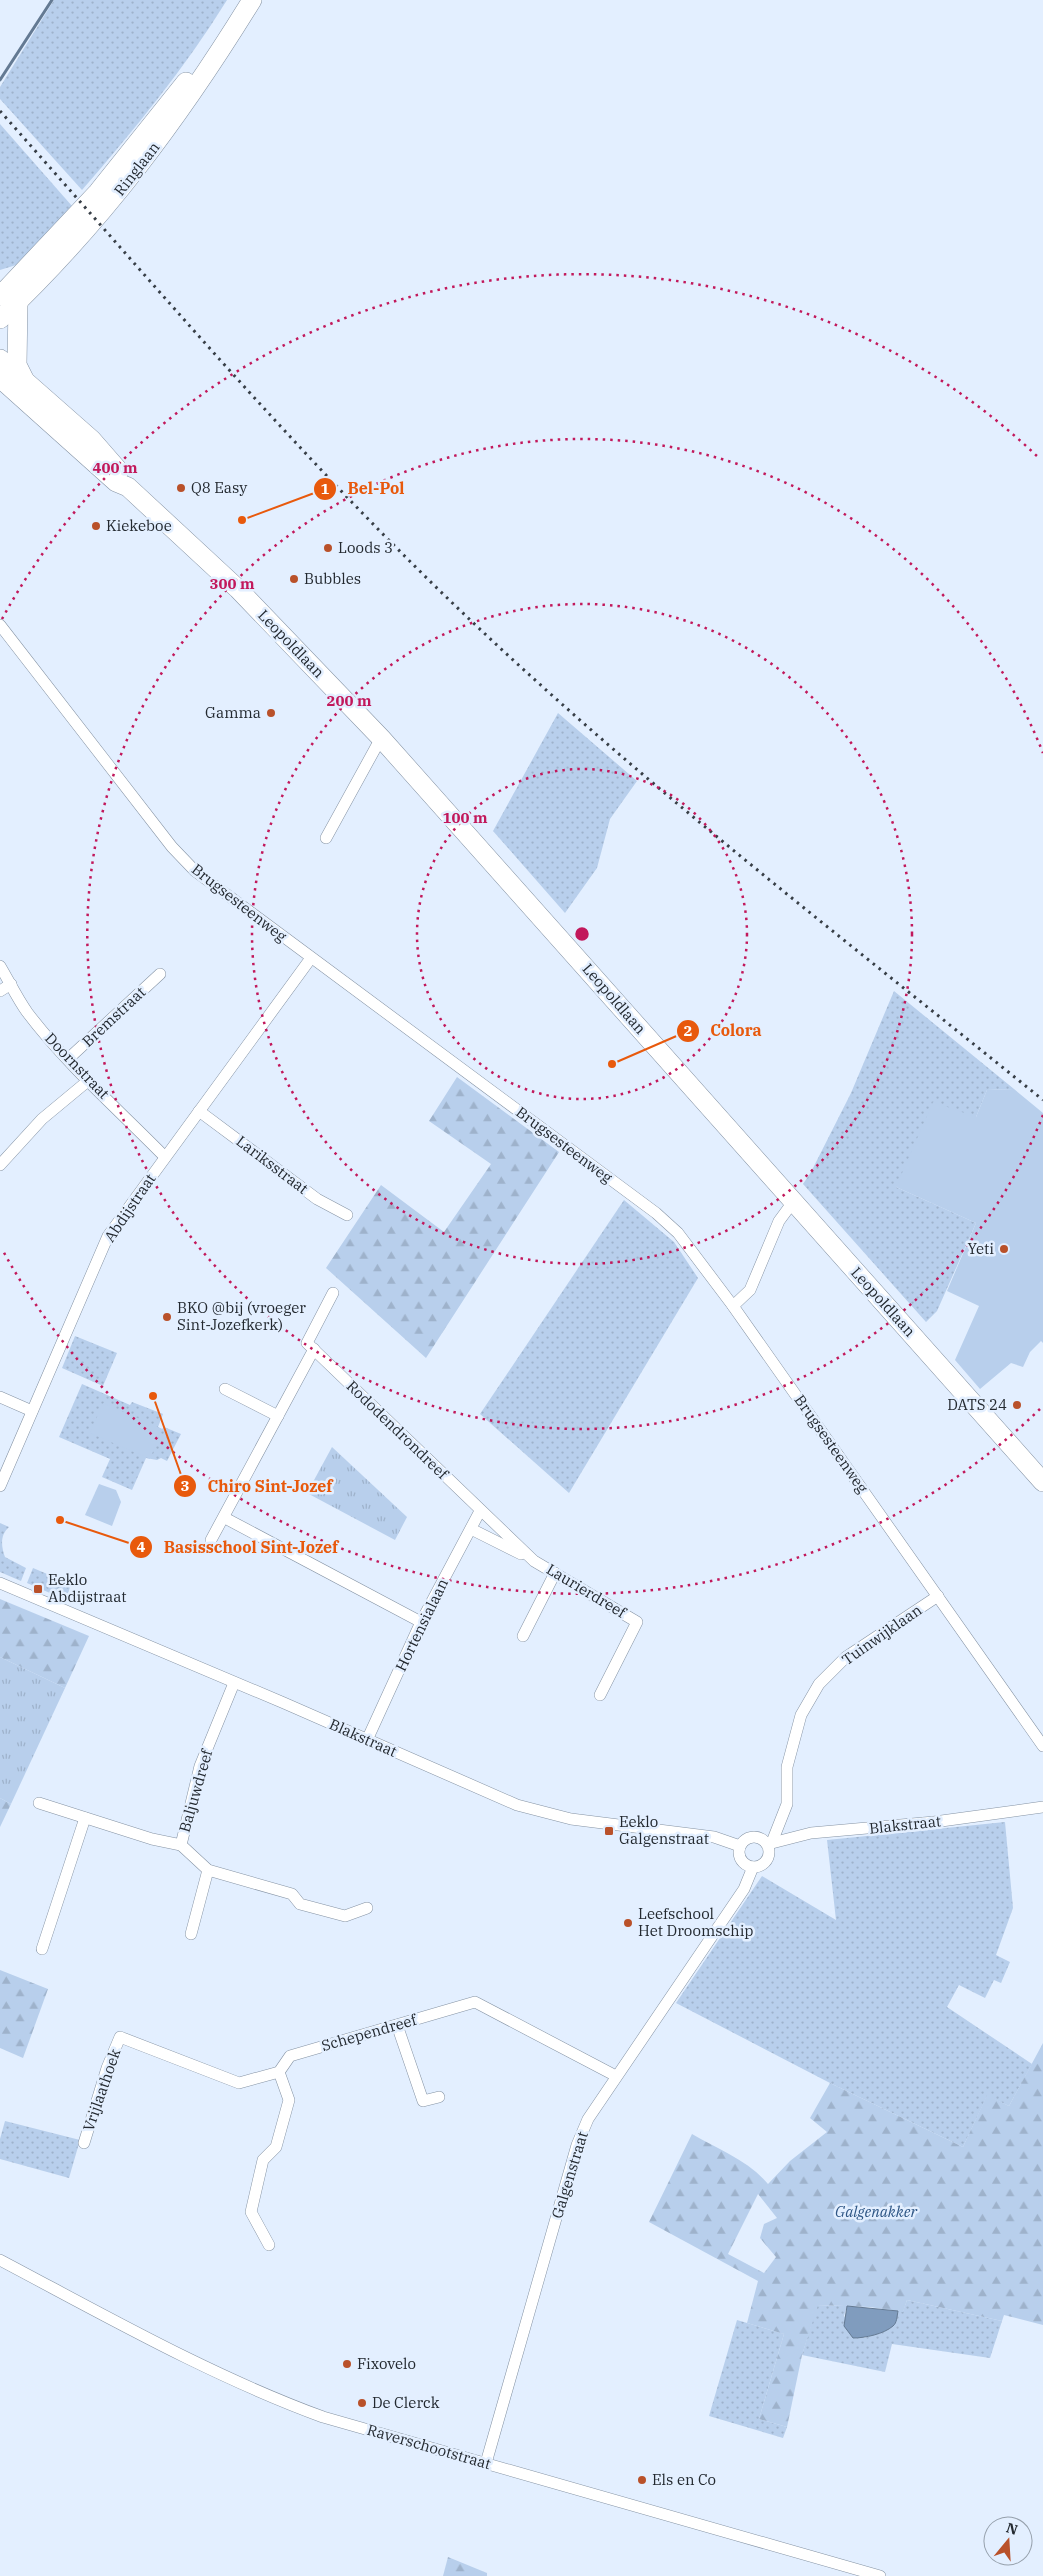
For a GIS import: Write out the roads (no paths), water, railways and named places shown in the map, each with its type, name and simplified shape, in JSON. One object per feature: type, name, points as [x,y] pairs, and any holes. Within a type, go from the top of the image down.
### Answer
[{"type":"main road","name":"Ringlaan","points":[[0,319],[9,299],[38,257],[98,192],[177,95],[238,0]]},
{"type":"main road","name":"Ringlaan","points":[[9,299],[85,232],[139,168],[199,85],[252,0]]},
{"type":"main road","points":[[0,280],[15,273],[28,259],[38,257]]},
{"type":"main road","points":[[9,299],[18,365],[25,380]]},
{"type":"main road","name":"Leopoldlaan","points":[[0,359],[92,440],[123,476],[128,487]]},
{"type":"main road","name":"Leopoldlaan","points":[[0,378],[116,482],[128,487],[238,589],[381,738],[1043,1482]]},
{"type":"street","name":"Brugsesteenweg","points":[[0,625],[172,847],[210,883],[656,1213],[678,1232],[733,1306],[1043,1746]]},
{"type":"street","points":[[326,838],[381,738]]},
{"type":"street","name":"Abdijstraat","points":[[0,1486],[108,1236],[311,958]]},
{"type":"street","name":"Doornstraat","points":[[0,966],[26,1011],[68,1059],[165,1157]]},
{"type":"street","name":"Bremstraat","points":[[68,1059],[160,974]]},
{"type":"street","points":[[0,992],[11,984]]},
{"type":"street","points":[[0,1165],[42,1119],[89,1080]]},
{"type":"street","name":"Lariksstraat","points":[[199,1111],[317,1199],[347,1215]]},
{"type":"street","points":[[733,1306],[750,1290],[779,1221],[793,1202]]},
{"type":"street","points":[[211,1540],[225,1518],[314,1349],[307,1343],[333,1293]]},
{"type":"street","name":"Rododendrondreef","points":[[314,1349],[480,1511]]},
{"type":"street","points":[[225,1389],[278,1416]]},
{"type":"street","points":[[0,1397],[32,1411]]},
{"type":"street","name":"Hortensialaan","points":[[367,1740],[421,1622],[480,1511]]},
{"type":"street","name":"Laurierdreef","points":[[480,1511],[534,1561]]},
{"type":"street","points":[[225,1518],[421,1622]]},
{"type":"street","name":"Laurierdreef","points":[[471,1529],[534,1561],[637,1622],[600,1696]]},
{"type":"street","points":[[523,1636],[555,1573]]},
{"type":"street","name":"Blakstraat","points":[[0,1583],[517,1805],[571,1819],[714,1837],[740,1846]]},
{"type":"street","name":"Tuinwijklaan","points":[[770,1843],[785,1811],[787,1767],[801,1715],[819,1684],[846,1657],[938,1596]]},
{"type":"street","name":"Baljuwdreef","points":[[39,1803],[152,1839],[181,1844],[200,1766],[234,1683]]},
{"type":"street","name":"Blakstraat","points":[[770,1843],[811,1834],[934,1822],[1043,1808]]},
{"type":"street","points":[[42,1949],[85,1818]]},
{"type":"street","points":[[753,1837],[770,1843],[767,1860],[759,1867],[753,1867],[744,1863],[740,1858],[740,1846],[744,1841],[753,1837]]},
{"type":"street","points":[[181,1844],[208,1870],[292,1894],[300,1904],[345,1916],[367,1908]]},
{"type":"street","name":"Galgenstraat","points":[[486,2463],[577,2145],[588,2119],[744,1889],[753,1867]]},
{"type":"street","points":[[191,1934],[208,1870]]},
{"type":"street","name":"Schependreef","points":[[278,2072],[290,2056],[475,2002],[616,2076]]},
{"type":"street","points":[[397,2025],[423,2101],[440,2097]]},
{"type":"street","name":"Vrijlaathoek","points":[[84,2143],[120,2037],[239,2082],[278,2072]]},
{"type":"street","points":[[269,2245],[251,2212],[263,2160],[276,2147],[289,2100],[278,2072]]},
{"type":"street","name":"Raverschootstraat","points":[[0,2260],[264,2396],[323,2417],[880,2576]]},
{"type":"waterway","points":[[0,80],[52,0]]},
{"type":"railway","points":[[0,111],[286,432],[405,556],[466,616],[535,680],[677,804],[1043,1100]]},
{"type":"place","name":"Q8 Easy","points":[[181,488]]},
{"type":"place","name":"Bel-Pol","points":[[242,520]]},
{"type":"place","name":"Kiekeboe","points":[[96,526]]},
{"type":"place","name":"Loods 3","points":[[328,548]]},
{"type":"place","name":"Bubbles","points":[[294,579]]},
{"type":"place","name":"Gamma","points":[[271,713]]},
{"type":"place","name":"Colora","points":[[612,1064]]},
{"type":"place","name":"Yeti","points":[[1004,1249]]},
{"type":"place","name":"BKO @bij (vroeger Sint-Jozefkerk)","points":[[167,1317]]},
{"type":"place","name":"Chiro Sint-Jozef","points":[[153,1396]]},
{"type":"place","name":"DATS 24","points":[[1017,1405]]},
{"type":"place","name":"Basisschool Sint-Jozef","points":[[60,1520]]},
{"type":"place","name":"Eeklo Abdijstraat","points":[[38,1589]]},
{"type":"place","name":"Eeklo Galgenstraat","points":[[609,1831]]},
{"type":"place","name":"Leefschool Het Droomschip","points":[[628,1923]]},
{"type":"place","name":"Fixovelo","points":[[347,2364]]},
{"type":"place","name":"De Clerck","points":[[362,2403]]},
{"type":"place","name":"Els en Co","points":[[642,2480]]},
{"type":"park label","name":"Galgenakker","points":[[876,2212]]}]
